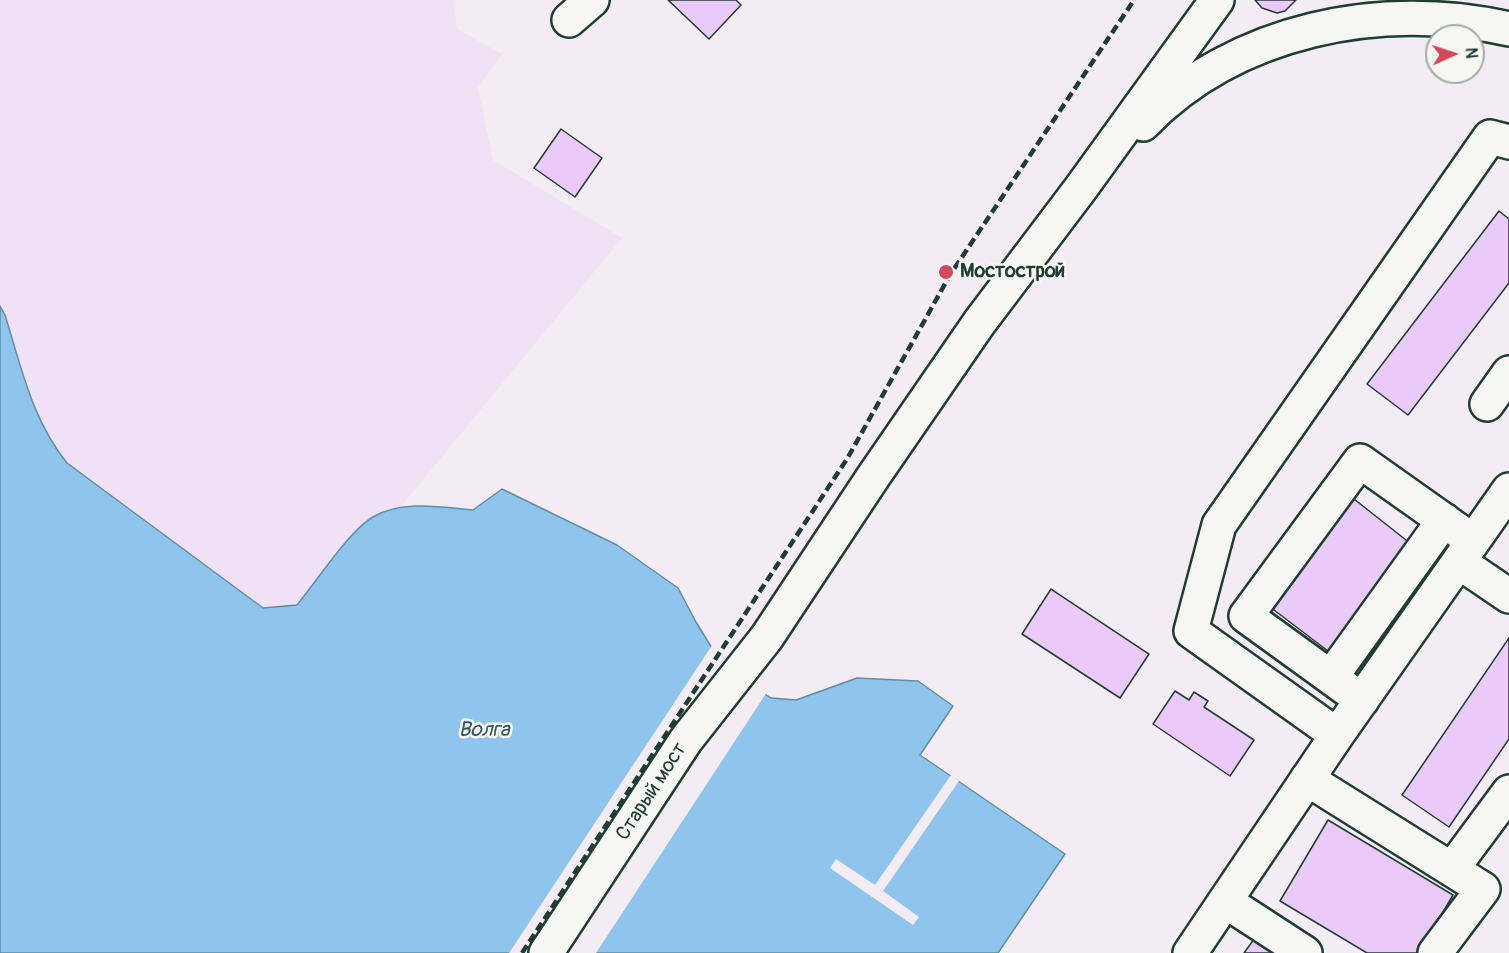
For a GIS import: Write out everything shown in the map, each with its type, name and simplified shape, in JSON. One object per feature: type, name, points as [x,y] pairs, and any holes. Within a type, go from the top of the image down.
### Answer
[{"type":"main road","points":[[1081,188],[1217,0]]},
{"type":"main road","points":[[1081,188],[1161,105],[1217,66],[1268,40],[1316,24],[1365,15],[1425,13],[1485,22],[1509,29]]},
{"type":"main road","points":[[1337,735],[1191,631],[1219,525],[1490,137],[1509,142]]},
{"type":"main road","name":"Старый мост","points":[[546,953],[686,740],[767,637],[979,323],[1081,188]]},
{"type":"main road","points":[[1487,405],[1509,373]]},
{"type":"main road","points":[[1362,700],[1246,616],[1360,461],[1444,520],[1466,551],[1509,596]]},
{"type":"main road","points":[[1190,953],[1337,735],[1509,490]]},
{"type":"main road","points":[[1330,677],[1444,520]]},
{"type":"main road","name":"Старый мост","points":[[572,953],[704,752],[767,637]]},
{"type":"main road","points":[[1307,779],[1484,888],[1435,953]]},
{"type":"main road","points":[[1452,869],[1509,792]]},
{"type":"main road","points":[[1226,901],[1305,953]]},
{"type":"shaded area","points":[[0,0],[454,0],[457,29],[502,54],[478,88],[493,160],[622,238],[399,509],[373,517],[356,531],[297,605],[263,608],[67,463],[51,444],[37,418],[5,315],[0,306]]},
{"type":"water","name":"Волга","points":[[0,306],[5,315],[36,411],[67,463],[263,608],[297,605],[354,533],[373,517],[396,508],[422,506],[473,510],[502,489],[617,545],[678,588],[723,666],[771,698],[796,700],[857,678],[918,681],[953,706],[920,755],[1065,854],[998,953],[0,953]]},
{"type":"pier","points":[[713,644],[725,664],[767,692],[596,953],[509,953]]},
{"type":"pier","points":[[951,775],[959,781],[883,891],[919,917],[913,925],[830,868],[836,859],[875,885]]},
{"type":"building","points":[[668,0],[736,0],[741,5],[709,39]]},
{"type":"building","points":[[1255,0],[1296,0],[1285,11],[1277,13],[1262,8]]},
{"type":"building","points":[[561,129],[602,158],[575,197],[534,168]]},
{"type":"building","points":[[1499,211],[1509,219],[1509,283],[1408,415],[1367,384]]},
{"type":"building","points":[[1354,499],[1411,544],[1328,651],[1270,607]]},
{"type":"building","points":[[1051,589],[1149,654],[1120,698],[1022,634]]},
{"type":"building","points":[[1509,638],[1509,739],[1449,827],[1402,795]]},
{"type":"building","points":[[1175,691],[1189,700],[1194,692],[1208,701],[1204,707],[1254,740],[1230,776],[1153,724]]},
{"type":"building","points":[[1328,820],[1453,895],[1419,953],[1367,953],[1280,901]]},
{"type":"building","points":[[1260,931],[1290,953],[1244,953]]},
{"type":"railway","points":[[522,953],[847,459],[950,275],[1134,0]]},
{"type":"place","name":"Мостострой","points":[[946,272]]}]
